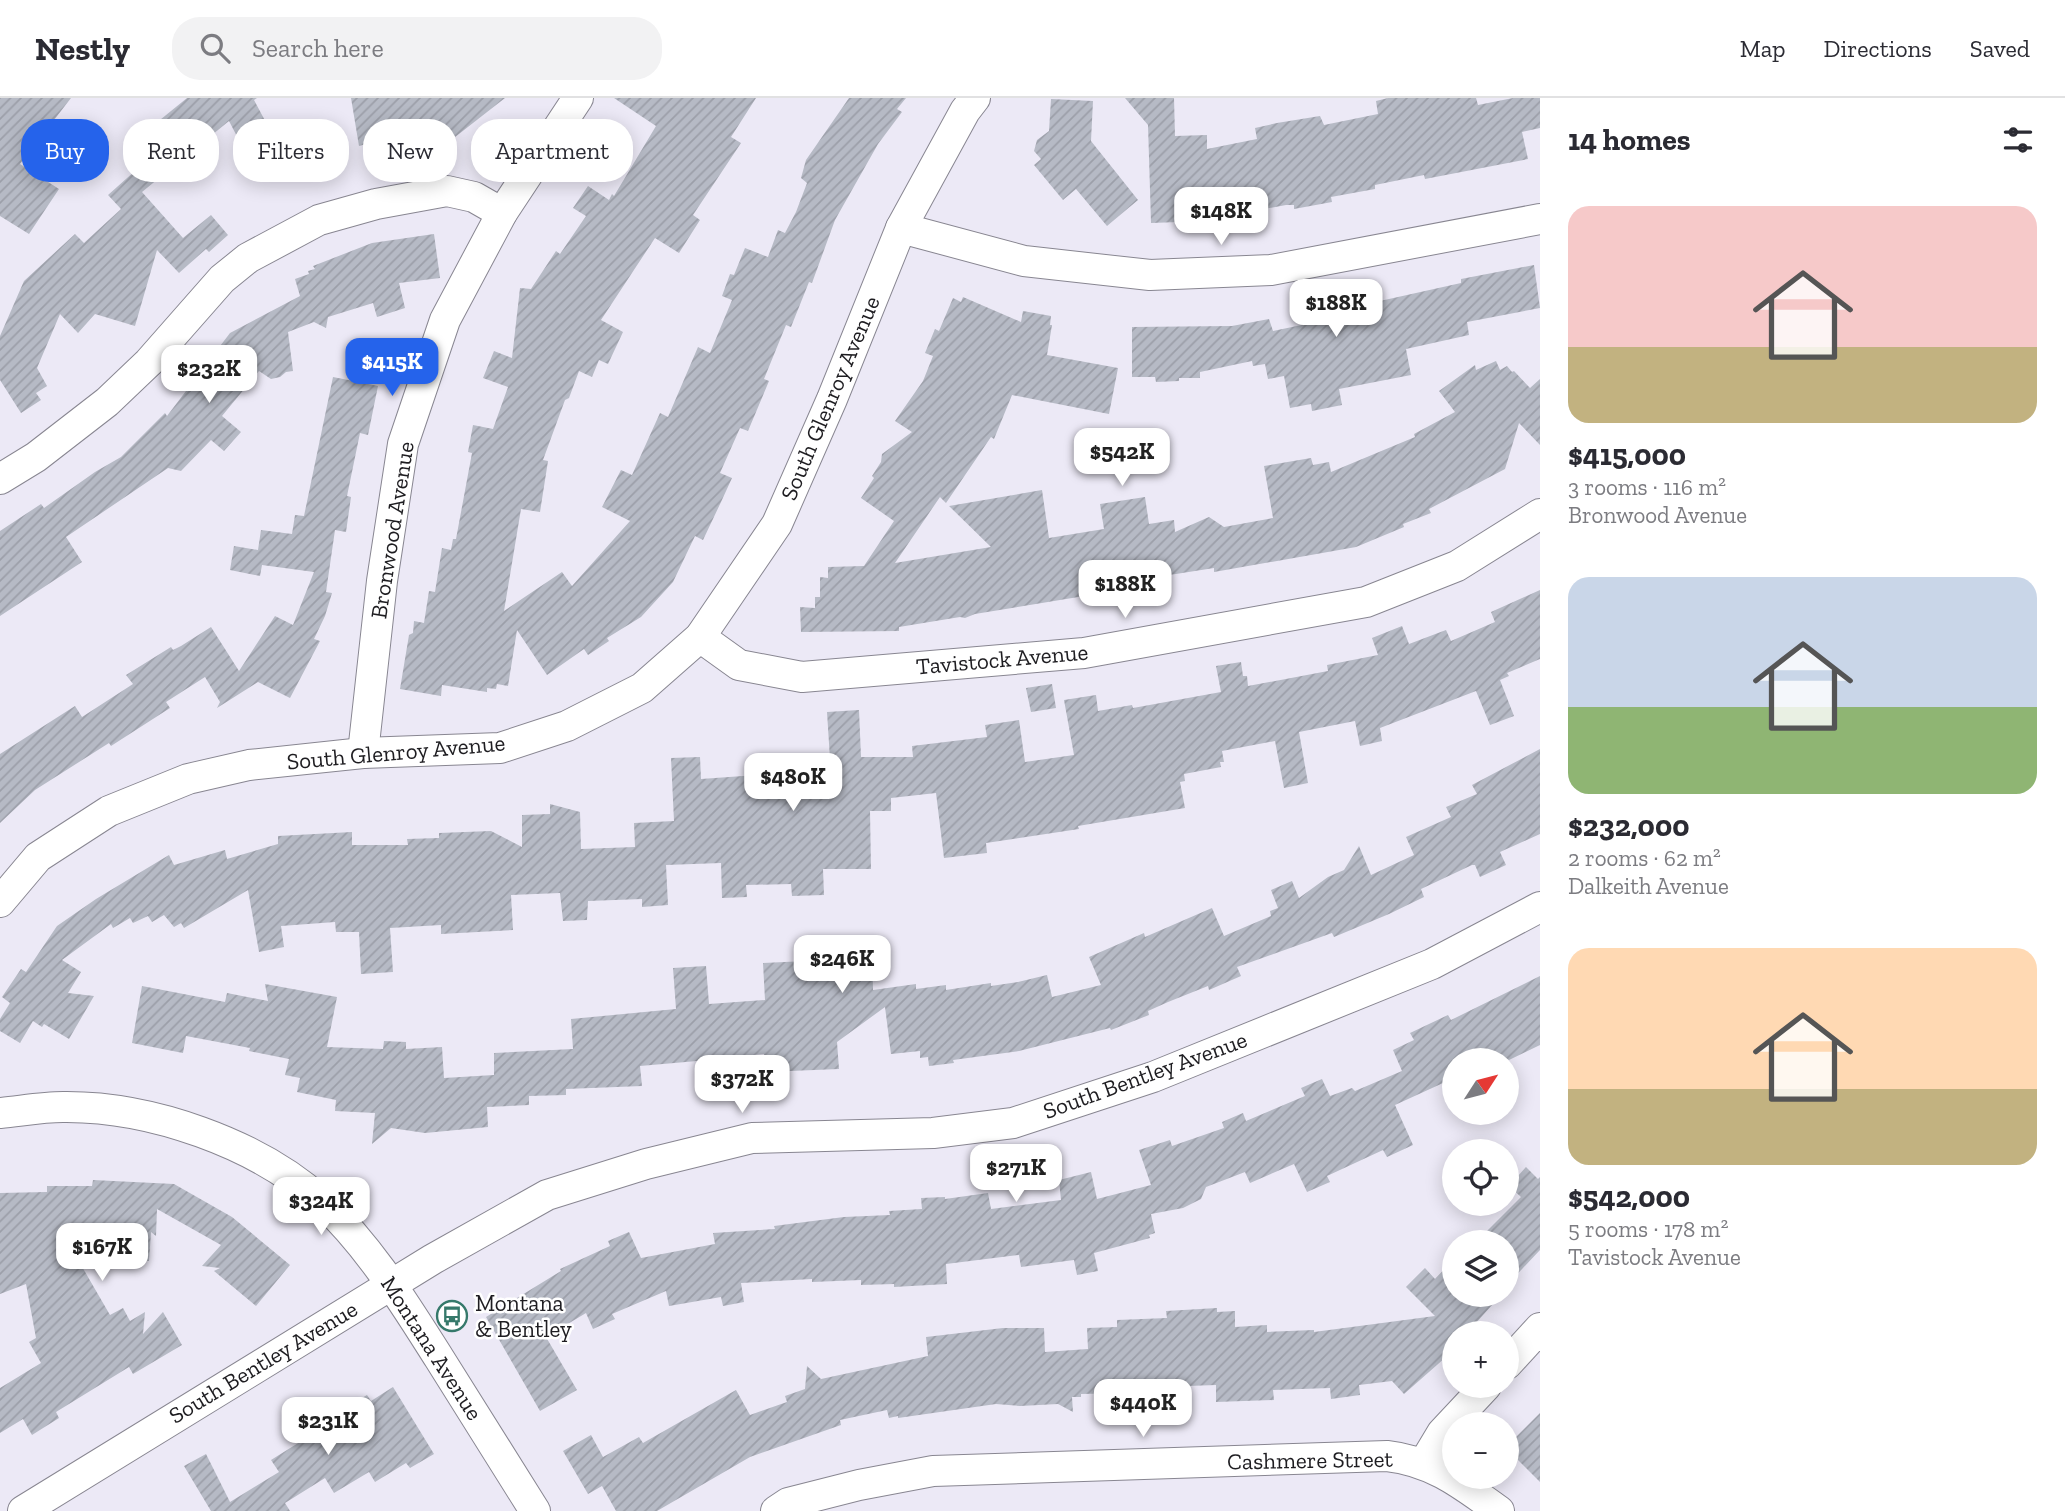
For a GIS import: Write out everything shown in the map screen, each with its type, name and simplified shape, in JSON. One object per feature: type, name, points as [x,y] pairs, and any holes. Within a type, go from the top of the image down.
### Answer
[{"type":"street","name":"Bronwood Avenue","points":[[363,753],[382,581],[403,444],[445,320],[502,213],[578,98]]},
{"type":"street","name":"South Glenroy Avenue","points":[[0,902],[38,857],[109,811],[188,779],[249,765],[363,753],[500,748],[567,726],[642,688],[700,637],[777,524],[832,399],[901,228],[965,111],[975,98]]},
{"type":"street","points":[[0,479],[36,457],[107,402],[149,362],[222,279],[248,258],[307,226],[376,204],[447,191],[474,197],[502,213]]},
{"type":"street","points":[[901,228],[1024,261],[1150,275],[1271,270],[1540,219]]},
{"type":"street","name":"Tavistock Avenue","points":[[700,637],[739,665],[802,677],[1084,653],[1366,602],[1457,566],[1540,514]]},
{"type":"street","name":"South Bentley Avenue","points":[[23,1511],[393,1283],[547,1195],[646,1164],[752,1138],[933,1133],[1013,1123],[1153,1077],[1432,964],[1540,907]]},
{"type":"street","name":"Montana Avenue","points":[[0,1113],[62,1107],[148,1115],[207,1134],[286,1173],[338,1219],[393,1283],[536,1511]]},
{"type":"street","points":[[1519,1351],[1540,1328]]},
{"type":"street","points":[[1424,1463],[1442,1433],[1475,1398]]},
{"type":"street","name":"Cashmere Street","points":[[776,1511],[788,1503],[859,1485],[933,1471],[1387,1456],[1424,1463],[1461,1483],[1499,1511]]},
{"type":"building","points":[[0,98],[71,98],[55,119],[21,119],[21,182],[48,182],[59,189],[29,234],[0,216]]},
{"type":"building","points":[[187,98],[257,98],[254,100],[264,119],[233,119],[233,129],[229,121],[219,129],[219,119],[161,119]]},
{"type":"building","points":[[351,98],[505,98],[478,119],[471,119],[471,125],[457,136],[457,119],[363,119],[363,145],[359,146]]},
{"type":"building","points":[[614,98],[756,98],[731,137],[741,143],[693,215],[700,220],[679,253],[655,238],[601,320],[623,332],[608,364],[599,360],[592,377],[579,371],[569,398],[565,400],[543,460],[548,461],[540,512],[521,509],[504,611],[562,572],[572,586],[630,521],[602,507],[621,470],[632,475],[660,413],[668,417],[698,347],[710,353],[732,300],[722,296],[730,274],[734,275],[745,248],[768,257],[778,230],[785,233],[807,183],[801,178],[806,160],[849,98],[906,98],[897,109],[902,112],[878,144],[835,220],[812,283],[809,282],[791,327],[786,325],[764,379],[769,381],[748,431],[740,428],[720,473],[732,478],[703,540],[695,536],[673,582],[641,617],[607,638],[609,641],[588,655],[584,649],[547,675],[517,630],[508,686],[497,684],[496,689],[487,688],[487,692],[442,685],[441,696],[400,689],[414,621],[424,623],[429,591],[435,592],[442,548],[451,550],[453,539],[456,539],[472,453],[468,452],[473,425],[493,429],[508,387],[483,378],[494,351],[512,358],[520,288],[531,289],[556,251],[560,254],[586,216],[573,208],[588,186],[609,200],[622,182],[633,182],[633,164],[656,126]]},
{"type":"building","points":[[1125,98],[1174,98],[1175,136],[1207,135],[1207,149],[1257,139],[1255,128],[1277,123],[1320,116],[1324,125],[1378,114],[1376,101],[1388,98],[1476,98],[1478,105],[1513,98],[1540,98],[1540,128],[1522,132],[1528,159],[1425,179],[1424,175],[1375,185],[1375,189],[1331,197],[1332,202],[1294,209],[1294,205],[1286,205],[1248,212],[1178,214],[1179,222],[1151,223],[1148,125]]},
{"type":"building","points":[[1051,99],[1093,101],[1091,141],[1138,200],[1107,226],[1076,189],[1063,200],[1034,165],[1041,159],[1034,151],[1037,140],[1049,131]]},
{"type":"building","points":[[123,182],[154,182],[142,192],[183,238],[211,215],[228,235],[209,252],[206,249],[179,273],[157,250],[135,326],[95,314],[78,333],[60,314],[37,368],[47,386],[36,393],[41,400],[21,413],[0,380],[0,336],[24,281],[75,234],[84,243],[121,209],[108,195]]},
{"type":"building","points":[[434,234],[440,278],[399,283],[405,308],[377,317],[373,303],[328,317],[326,328],[314,322],[288,332],[293,371],[271,379],[259,371],[222,416],[241,432],[224,451],[211,440],[181,471],[168,468],[66,537],[82,562],[0,616],[0,531],[41,504],[44,508],[121,457],[165,413],[167,416],[230,333],[300,296],[295,279],[309,274],[308,271],[315,269],[313,266],[372,243]]},
{"type":"building","points":[[1534,265],[1540,308],[1467,322],[1469,335],[1406,349],[1411,375],[1339,389],[1342,405],[1312,411],[1311,404],[1290,408],[1284,376],[1268,379],[1265,364],[1253,366],[1252,361],[1200,372],[1200,378],[1179,378],[1179,381],[1156,382],[1155,377],[1132,377],[1132,327],[1232,326],[1269,319],[1273,331],[1335,318],[1334,306],[1360,300],[1362,305],[1461,283],[1461,279]]},
{"type":"building","points":[[963,297],[1021,322],[1023,311],[1051,316],[1047,355],[1118,368],[1109,414],[1012,395],[994,439],[991,437],[946,503],[940,497],[895,563],[991,547],[949,506],[1042,490],[1049,538],[1104,529],[1100,504],[1145,497],[1149,524],[1174,520],[1175,532],[1209,517],[1224,527],[1273,518],[1264,466],[1311,458],[1313,465],[1329,462],[1331,472],[1415,437],[1414,434],[1455,412],[1439,391],[1475,365],[1476,370],[1496,361],[1500,370],[1507,366],[1530,388],[1540,379],[1540,445],[1519,423],[1505,469],[1429,509],[1431,513],[1356,547],[1214,572],[1214,568],[1144,579],[1145,586],[899,627],[899,631],[801,632],[800,607],[815,608],[815,597],[820,597],[820,577],[828,578],[828,567],[864,566],[894,521],[861,498],[874,478],[872,476],[881,462],[882,454],[912,432],[895,421],[923,381],[933,356],[925,353],[935,329],[939,331],[953,298],[961,302]]},
{"type":"building","points":[[333,377],[378,386],[368,435],[360,433],[347,496],[351,497],[346,532],[335,530],[326,592],[332,593],[314,639],[320,641],[290,698],[258,682],[217,708],[220,702],[205,677],[166,702],[170,708],[35,790],[0,823],[0,754],[75,706],[82,717],[133,684],[126,675],[171,647],[173,650],[181,646],[211,627],[239,671],[275,616],[293,625],[314,572],[262,565],[260,576],[230,570],[234,546],[258,550],[261,530],[292,534],[295,515],[304,516]]},
{"type":"building","points":[[1540,590],[1540,659],[1507,673],[1509,676],[1500,680],[1514,716],[1490,725],[1476,691],[1380,728],[1382,741],[1360,746],[1355,721],[1299,732],[1308,783],[1284,788],[1275,741],[1222,751],[1224,762],[1220,762],[1221,767],[1184,774],[1185,781],[1180,782],[1185,808],[1078,826],[1079,829],[986,843],[987,853],[944,858],[936,793],[891,798],[891,811],[870,811],[871,869],[823,869],[824,895],[792,896],[791,884],[746,885],[747,897],[722,898],[721,863],[666,865],[668,905],[642,907],[642,899],[588,901],[587,920],[563,921],[560,893],[511,895],[513,930],[441,934],[441,925],[390,928],[393,972],[361,974],[359,932],[336,932],[335,922],[281,926],[284,947],[259,952],[248,890],[184,928],[181,923],[174,927],[164,915],[152,922],[148,916],[133,923],[130,918],[113,928],[111,924],[62,960],[81,972],[68,993],[94,996],[69,1039],[44,1024],[42,1027],[33,1021],[20,1043],[0,1031],[0,1019],[10,1003],[2,997],[21,969],[26,972],[57,926],[169,855],[174,865],[225,850],[227,859],[278,844],[278,836],[352,832],[352,845],[408,845],[407,839],[439,838],[439,833],[491,831],[522,847],[522,815],[550,814],[550,804],[580,812],[581,849],[635,847],[634,823],[674,821],[671,758],[700,757],[701,779],[793,771],[793,761],[830,759],[827,712],[859,710],[861,757],[913,757],[912,746],[987,737],[985,725],[1019,720],[1025,762],[1074,755],[1064,700],[1096,695],[1098,711],[1132,705],[1133,708],[1221,692],[1216,666],[1241,662],[1248,686],[1328,671],[1327,665],[1378,655],[1372,638],[1402,626],[1409,644],[1446,630],[1451,641],[1495,622],[1491,612]]},
{"type":"building","points":[[1052,684],[1056,708],[1031,712],[1026,688]]},
{"type":"building","points":[[1540,749],[1540,834],[1500,852],[1506,865],[1480,877],[1475,865],[1472,865],[1421,889],[1424,897],[1389,914],[1334,937],[1332,933],[1237,967],[1241,976],[1209,990],[1208,986],[1168,1002],[1148,1011],[1149,1015],[1111,1030],[1110,1028],[1019,1051],[929,1066],[928,1057],[920,1058],[920,1051],[891,1054],[885,1007],[837,1042],[839,1069],[765,1072],[764,1054],[721,1058],[722,1071],[698,1073],[697,1061],[640,1066],[642,1086],[566,1089],[566,1095],[529,1096],[529,1105],[487,1107],[488,1127],[425,1133],[391,1128],[372,1144],[375,1113],[335,1111],[336,1100],[297,1092],[300,1078],[285,1075],[289,1059],[249,1051],[250,1048],[186,1036],[183,1053],[132,1043],[142,986],[225,1002],[227,993],[268,1001],[265,984],[337,997],[327,1047],[383,1049],[384,1041],[406,1042],[406,1049],[442,1047],[444,1078],[494,1075],[494,1053],[573,1049],[571,1019],[676,1009],[673,968],[706,966],[709,1004],[765,1000],[763,963],[806,961],[805,954],[872,952],[873,990],[916,984],[916,989],[946,985],[946,990],[1018,982],[1047,975],[1052,997],[1101,985],[1089,957],[1144,933],[1145,937],[1212,908],[1224,936],[1271,916],[1270,911],[1278,908],[1271,890],[1292,881],[1299,898],[1328,877],[1344,870],[1359,846],[1371,875],[1414,855],[1406,837],[1451,817],[1446,807],[1477,794],[1472,785]]},
{"type":"building","points":[[1540,976],[1540,1045],[1519,1055],[1519,1048],[1442,1048],[1442,1083],[1395,1105],[1413,1145],[1387,1157],[1383,1150],[1327,1176],[1330,1182],[1307,1192],[1294,1164],[1250,1183],[1245,1172],[1206,1187],[1201,1199],[1183,1208],[1151,1214],[1155,1233],[1149,1235],[1150,1238],[1094,1253],[1098,1271],[1077,1275],[1074,1260],[1021,1267],[1019,1255],[946,1264],[947,1284],[894,1287],[894,1284],[861,1285],[861,1280],[812,1282],[812,1279],[741,1283],[744,1302],[723,1306],[721,1297],[669,1306],[666,1291],[612,1314],[615,1319],[593,1329],[586,1313],[546,1337],[577,1390],[540,1411],[486,1317],[561,1271],[560,1269],[610,1246],[608,1241],[629,1232],[641,1258],[715,1244],[713,1233],[775,1229],[774,1226],[844,1217],[890,1215],[889,1211],[922,1209],[921,1198],[945,1199],[988,1193],[991,1209],[1061,1200],[1059,1180],[1091,1172],[1097,1199],[1151,1185],[1139,1150],[1170,1140],[1172,1146],[1224,1128],[1222,1122],[1243,1113],[1246,1121],[1305,1096],[1301,1088],[1322,1079],[1330,1096],[1352,1088],[1355,1091],[1402,1071],[1393,1050],[1414,1040],[1410,1033],[1448,1015],[1451,1020]]},
{"type":"building","points":[[1526,1167],[1538,1179],[1540,1177],[1540,1250],[1519,1272],[1519,1230],[1488,1230],[1502,1216],[1519,1216],[1519,1175]]},
{"type":"building","points":[[93,1180],[174,1184],[232,1217],[290,1265],[256,1306],[214,1271],[220,1268],[202,1266],[221,1245],[157,1209],[156,1236],[151,1232],[149,1261],[77,1258],[110,1315],[123,1308],[130,1321],[145,1312],[143,1334],[163,1312],[182,1345],[133,1374],[129,1367],[56,1412],[59,1418],[32,1435],[23,1419],[0,1433],[0,1388],[41,1363],[29,1342],[36,1338],[26,1284],[0,1294],[0,1193],[47,1192],[47,1186],[92,1186]]},
{"type":"building","points":[[1425,1268],[1435,1279],[1442,1272],[1442,1307],[1490,1307],[1478,1321],[1442,1321],[1442,1361],[1404,1394],[1392,1381],[1359,1385],[1360,1395],[1331,1399],[1330,1388],[1273,1390],[1274,1400],[1216,1402],[1216,1385],[1159,1387],[1160,1405],[1128,1405],[1128,1393],[1081,1394],[1081,1397],[1072,1397],[1073,1412],[1058,1404],[996,1404],[889,1418],[887,1410],[840,1420],[841,1425],[750,1457],[657,1511],[616,1511],[602,1486],[588,1494],[563,1451],[591,1435],[603,1457],[639,1437],[643,1443],[736,1390],[750,1415],[787,1402],[785,1396],[805,1389],[807,1366],[821,1379],[928,1356],[926,1337],[1003,1328],[1044,1328],[1045,1352],[1088,1349],[1087,1328],[1117,1327],[1117,1320],[1167,1318],[1166,1311],[1217,1308],[1217,1312],[1235,1311],[1235,1327],[1267,1325],[1267,1332],[1314,1332],[1435,1316],[1406,1287]]},
{"type":"building","points":[[393,1387],[434,1454],[410,1468],[406,1463],[375,1482],[369,1472],[334,1493],[325,1478],[285,1503],[290,1511],[211,1511],[184,1466],[206,1454],[230,1502],[279,1472],[271,1460],[351,1410],[348,1406],[367,1395],[371,1401]]},
{"type":"building","points":[[1540,1413],[1540,1482],[1519,1461],[1519,1434]]},
{"type":"place","name":"Montana & Bentley","points":[[452,1316]]}]
